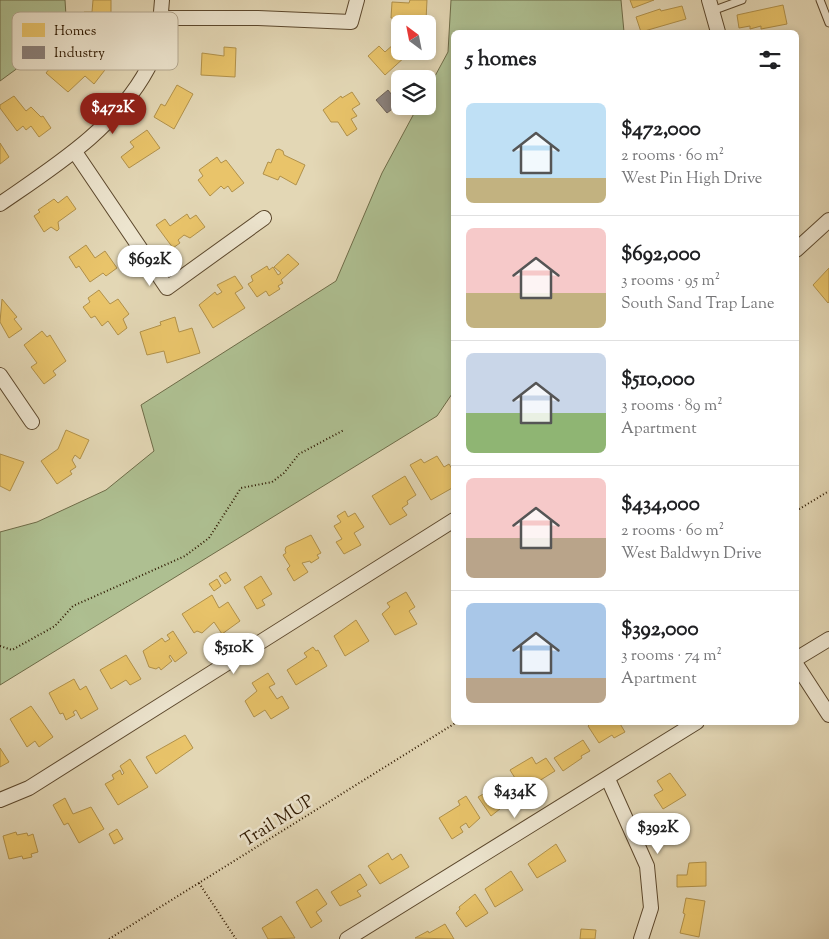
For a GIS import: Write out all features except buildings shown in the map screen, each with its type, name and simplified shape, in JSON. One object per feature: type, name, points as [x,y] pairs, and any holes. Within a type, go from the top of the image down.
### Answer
[{"type":"street","points":[[178,18],[258,18],[351,22],[357,0]]},
{"type":"street","points":[[711,5],[717,30]]},
{"type":"street","points":[[0,204],[74,152],[126,102],[147,70]]},
{"type":"street","points":[[74,152],[168,288],[264,218]]},
{"type":"street","points":[[799,247],[829,220]]},
{"type":"street","points":[[0,375],[32,422]]},
{"type":"street","points":[[0,800],[29,788],[451,522]]},
{"type":"street","points":[[799,657],[829,639]]},
{"type":"street","points":[[799,669],[829,715]]},
{"type":"street","points":[[347,939],[608,779],[691,725]]},
{"type":"street","points":[[608,779],[647,866],[650,908],[641,939]]},
{"type":"lane","points":[[711,5],[742,0]]},
{"type":"lane","points":[[820,0],[829,23]]},
{"type":"path","points":[[0,646],[12,650],[55,626],[73,606],[185,556],[209,538],[241,488],[272,482],[284,473],[299,454],[344,430]]},
{"type":"path","points":[[799,509],[829,491]]},
{"type":"path","name":"Trail MUP","points":[[109,939],[452,725]]},
{"type":"path","points":[[198,884],[236,939]]},
{"type":"green space","points":[[0,0],[65,0],[66,12],[12,12],[12,70],[15,70],[0,81]]},
{"type":"green space","points":[[451,0],[621,0],[624,30],[451,30],[451,395],[437,416],[0,685],[0,532],[37,522],[106,490],[154,451],[141,405],[336,281],[382,173],[413,115],[436,115],[436,74],[448,52]]}]
